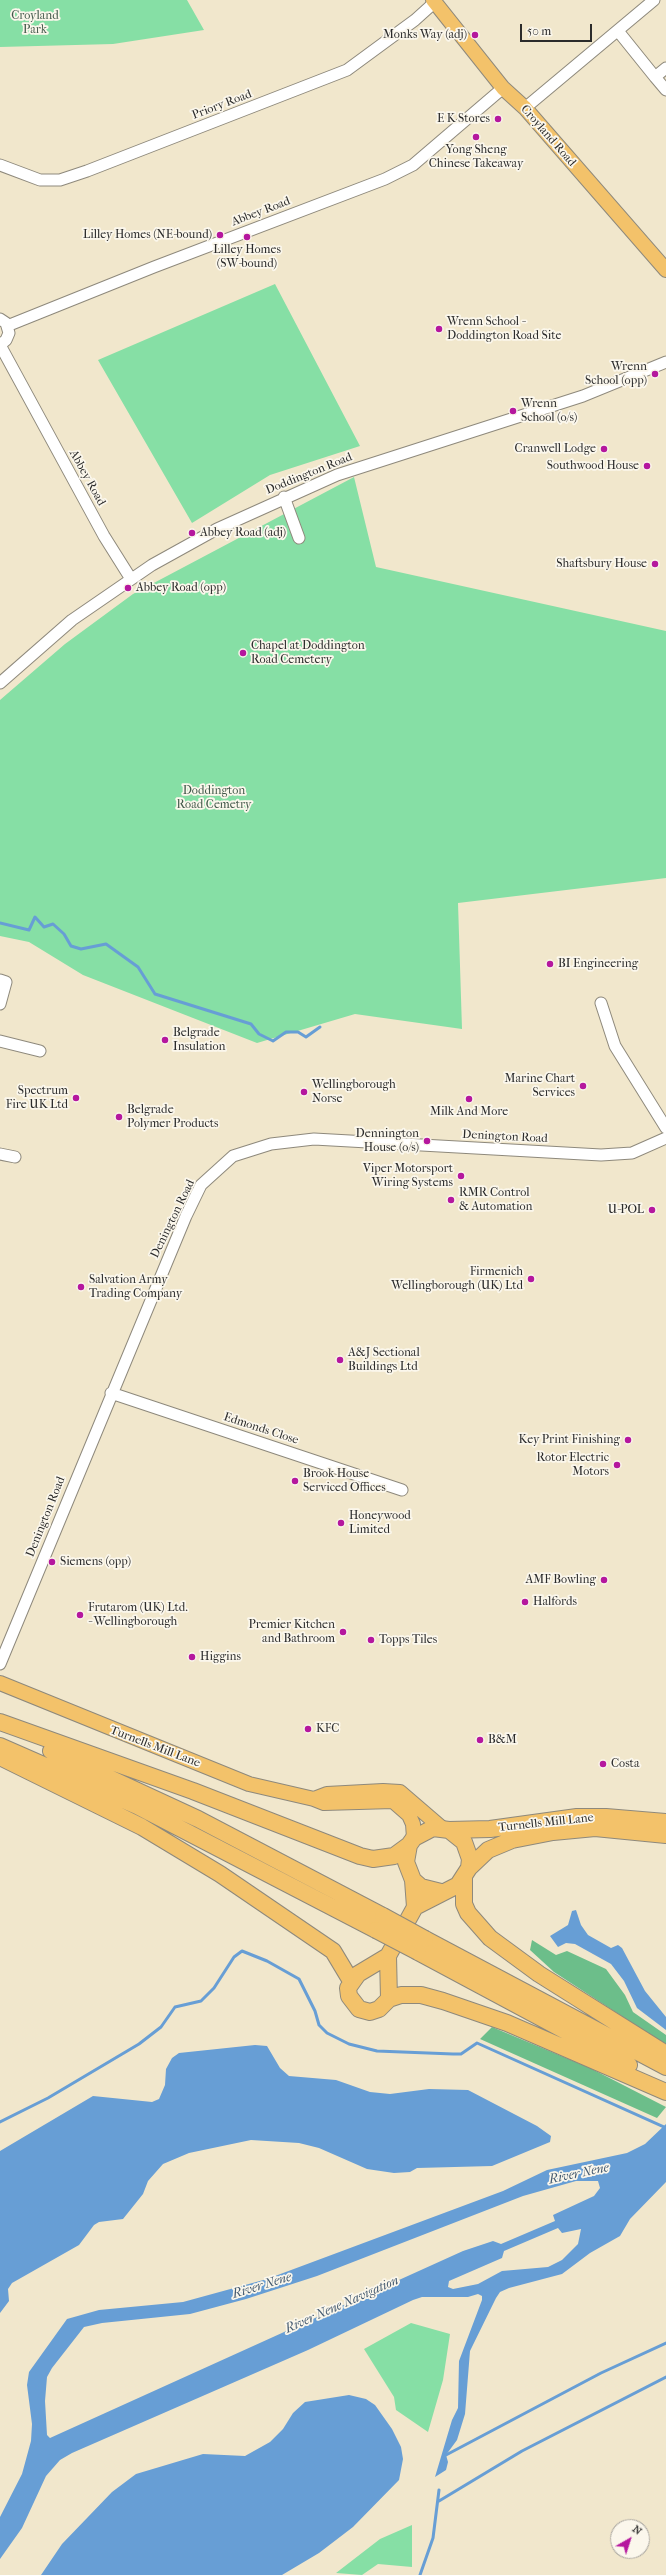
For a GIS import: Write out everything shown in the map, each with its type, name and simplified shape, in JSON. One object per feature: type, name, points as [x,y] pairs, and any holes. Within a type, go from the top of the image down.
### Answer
[{"type":"highway","points":[[0,1722],[193,1791],[360,1856],[373,1859],[394,1856],[411,1842],[433,1828],[446,1829],[464,1842],[470,1859],[466,1873],[464,1904],[468,1913],[490,1938],[539,1974],[666,2054]]},
{"type":"highway","points":[[0,1730],[133,1787],[421,1946],[666,2084]]},
{"type":"highway","points":[[0,1746],[137,1806],[379,1923]]},
{"type":"highway","points":[[0,1757],[142,1827],[220,1874],[333,1951],[351,1981]]},
{"type":"highway","name":"Turnells Mill Lane","points":[[446,1829],[490,1829],[577,1817],[606,1816],[666,1822]]},
{"type":"highway","name":"Turnells Mill Lane","points":[[466,1873],[488,1850],[512,1840],[553,1832],[595,1828],[666,1835]]},
{"type":"highway","points":[[411,1842],[406,1862],[413,1880],[415,1908]]},
{"type":"highway","points":[[466,1873],[450,1890],[441,1892],[415,1908],[388,1956],[358,1974],[351,1981],[348,1988],[349,1996],[360,2009],[370,2012],[379,2009],[389,1999],[401,1995],[421,1995],[521,2028],[666,2092]]},
{"type":"highway","points":[[413,1880],[420,1887],[441,1892]]},
{"type":"highway","points":[[421,1946],[666,2067]]},
{"type":"highway","points":[[388,1956],[389,1999]]},
{"type":"main road","name":"Croyland Road","points":[[434,1],[503,88],[525,108],[666,270]]},
{"type":"main road","name":"Turnells Mill Lane","points":[[0,1684],[250,1784],[314,1799],[324,1803],[339,1804],[393,1801],[409,1815],[413,1824],[411,1842]]},
{"type":"main road","name":"Turnells Mill Lane","points":[[314,1799],[327,1794],[384,1791],[400,1792],[446,1829]]},
{"type":"street","points":[[525,108],[654,0]]},
{"type":"street","name":"Priory Road","points":[[0,165],[40,180],[60,180],[87,171],[348,70],[415,20],[434,1]]},
{"type":"street","points":[[618,31],[666,90]]},
{"type":"street","points":[[655,77],[666,68]]},
{"type":"street","name":"Abbey Road","points":[[131,579],[104,536],[0,345],[8,337],[4,322],[385,179],[412,165],[503,88]]},
{"type":"street","name":"Doddington Road","points":[[0,682],[72,620],[131,579],[217,529],[284,497],[358,468],[583,396],[666,362]]},
{"type":"street","points":[[284,497],[298,538]]},
{"type":"street","points":[[0,980],[6,982],[0,1004]]},
{"type":"street","points":[[601,1002],[615,1046],[666,1128]]},
{"type":"street","points":[[0,1041],[40,1051]]},
{"type":"street","name":"Denington Road","points":[[0,1664],[111,1392],[201,1185],[233,1156],[271,1144],[314,1139],[601,1155],[632,1153],[666,1138]]},
{"type":"street","points":[[0,1154],[15,1157]]},
{"type":"street","name":"Edmonds Close","points":[[111,1392],[402,1490]]},
{"type":"green space","name":"Croyland Park","points":[[0,0],[187,0],[204,30],[113,44],[0,47]]},
{"type":"green space","points":[[275,284],[360,446],[270,475],[192,523],[98,360]]},
{"type":"green space","name":"Doddington Road Cemetry","points":[[354,477],[376,567],[666,631],[666,878],[458,903],[462,1029],[355,1014],[257,1043],[83,975],[29,942],[0,936],[0,700],[65,644],[133,594]]},
{"type":"green space","points":[[532,1940],[556,1955],[567,1951],[606,1969],[625,1995],[633,2012],[666,2035],[666,2045],[554,1972],[530,1950]]},
{"type":"green space","points":[[492,2027],[590,2068],[666,2107],[657,2118],[480,2039]]},
{"type":"green space","points":[[411,2323],[450,2334],[443,2380],[428,2432],[396,2410],[394,2397],[364,2349]]},
{"type":"green space","points":[[412,2525],[412,2567],[378,2564],[362,2575],[336,2573],[380,2539]]},
{"type":"water","points":[[576,1910],[581,1925],[588,1935],[611,1948],[618,1945],[622,1948],[645,1991],[666,2017],[666,2030],[637,2008],[624,1981],[611,1964],[575,1944],[566,1943],[558,1947],[550,1936],[568,1925],[572,1911]]},
{"type":"water","points":[[255,2045],[267,2046],[280,2068],[289,2076],[336,2080],[370,2092],[390,2094],[429,2089],[468,2090],[537,2126],[551,2136],[550,2142],[492,2166],[417,2168],[410,2172],[394,2173],[367,2169],[319,2148],[299,2143],[251,2140],[189,2153],[163,2164],[148,2181],[143,2194],[123,2219],[99,2222],[94,2225],[79,2245],[12,2283],[8,2289],[9,2301],[0,2313],[0,2151],[93,2096],[152,2102],[159,2099],[165,2085],[166,2069],[172,2058],[179,2053]]},
{"type":"water","name":"River Nene","points":[[666,2124],[666,2182],[630,2219],[620,2236],[590,2253],[562,2274],[509,2288],[500,2292],[496,2298],[470,2351],[465,2414],[457,2440],[446,2455],[448,2462],[446,2470],[435,2477],[452,2420],[458,2408],[459,2361],[482,2300],[482,2296],[478,2294],[468,2297],[422,2297],[413,2300],[308,2350],[72,2453],[60,2460],[46,2476],[22,2528],[0,2559],[0,2517],[22,2474],[31,2441],[32,2424],[27,2385],[29,2372],[67,2319],[99,2310],[183,2302],[267,2279],[503,2191],[547,2170],[627,2153],[645,2144]],"holes":[[[576,2181],[598,2181],[600,2188],[594,2196],[553,2215],[555,2221],[501,2244],[493,2241],[463,2251],[50,2438],[47,2435],[45,2401],[47,2377],[52,2368],[84,2327],[102,2323],[190,2314],[246,2299],[317,2276],[523,2196]],[[558,2228],[562,2233],[581,2229],[578,2244],[562,2260],[548,2267],[502,2271],[478,2284],[453,2289],[448,2287],[449,2281],[502,2258],[504,2251]]]},
{"type":"water","points":[[349,2395],[366,2399],[375,2405],[392,2429],[401,2447],[403,2459],[399,2480],[353,2527],[319,2553],[282,2575],[41,2575],[62,2544],[112,2492],[136,2474],[203,2454],[245,2456],[270,2442],[283,2429],[293,2413],[305,2402]]},
{"type":"waterway","points":[[0,923],[29,930],[35,917],[44,927],[53,924],[64,934],[71,946],[81,949],[106,944],[138,967],[155,994],[251,1024],[259,1034],[273,1041],[286,1032],[298,1032],[306,1037],[320,1027]]},
{"type":"waterway","points":[[0,2122],[48,2098],[139,2044],[161,2027],[175,2007],[201,2001],[214,1988],[234,1957],[242,1951],[267,1961],[299,1979],[315,2011],[319,2025],[327,2033],[349,2044],[377,2051],[461,2054],[477,2043],[666,2128]]},
{"type":"waterway","points":[[446,2455],[601,2373],[666,2343]]},
{"type":"waterway","points":[[439,2501],[522,2451],[666,2377]]},
{"type":"waterway","points":[[420,2575],[433,2538],[439,2490]]},
{"type":"place","name":"Monks Way (adj)","points":[[475,35]]},
{"type":"place","name":"E K Stores","points":[[498,119]]},
{"type":"place","name":"Yong Sheng Chinese Takeaway","points":[[476,137]]},
{"type":"place","name":"Lilley Homes (NE-bound)","points":[[220,235]]},
{"type":"place","name":"Lilley Homes (SW-bound)","points":[[247,237]]},
{"type":"place","name":"Wrenn School - Doddington Road Site","points":[[439,329]]},
{"type":"place","name":"Wrenn School (opp)","points":[[655,374]]},
{"type":"place","name":"Wrenn School (o/s)","points":[[513,411]]},
{"type":"place","name":"Cranwell Lodge","points":[[604,449]]},
{"type":"place","name":"Southwood House","points":[[647,466]]},
{"type":"place","name":"Abbey Road (adj)","points":[[192,533]]},
{"type":"place","name":"Shaftsbury House","points":[[655,564]]},
{"type":"place","name":"Abbey Road (opp)","points":[[128,588]]},
{"type":"place","name":"Chapel at Doddington Road Cemetery","points":[[243,653]]},
{"type":"place","name":"BI Engineering","points":[[550,964]]},
{"type":"place","name":"Belgrade Insulation","points":[[165,1040]]},
{"type":"place","name":"Marine Chart Services","points":[[583,1086]]},
{"type":"place","name":"Wellingborough Norse","points":[[304,1092]]},
{"type":"place","name":"Spectrum Fire UK Ltd","points":[[76,1098]]},
{"type":"place","name":"Milk And More","points":[[469,1099]]},
{"type":"place","name":"Belgrade Polymer Products","points":[[119,1117]]},
{"type":"place","name":"Dennington House (o/s)","points":[[427,1141]]},
{"type":"place","name":"Viper Motorsport Wiring Systems","points":[[461,1176]]},
{"type":"place","name":"RMR Control & Automation","points":[[451,1200]]},
{"type":"place","name":"U-POL","points":[[652,1210]]},
{"type":"place","name":"Firmenich Wellingborough (UK) Ltd","points":[[531,1279]]},
{"type":"place","name":"Salvation Army Trading Company","points":[[81,1287]]},
{"type":"place","name":"A&J Sectional Buildings Ltd","points":[[340,1360]]},
{"type":"place","name":"Key Print Finishing","points":[[628,1440]]},
{"type":"place","name":"Rotor Electric Motors","points":[[617,1465]]},
{"type":"place","name":"Brook House Serviced Offices","points":[[295,1481]]},
{"type":"place","name":"Honeywood Limited","points":[[341,1523]]},
{"type":"place","name":"Siemens (opp)","points":[[52,1562]]},
{"type":"place","name":"AMF Bowling","points":[[604,1580]]},
{"type":"place","name":"Halfords","points":[[525,1602]]},
{"type":"place","name":"Frutarom (UK) Ltd. - Wellingborough","points":[[80,1615]]},
{"type":"place","name":"Premier Kitchen and Bathroom","points":[[343,1632]]},
{"type":"place","name":"Topps Tiles","points":[[371,1640]]},
{"type":"place","name":"Higgins","points":[[192,1657]]},
{"type":"place","name":"KFC","points":[[308,1729]]},
{"type":"place","name":"B&M","points":[[480,1740]]},
{"type":"place","name":"Costa","points":[[603,1764]]},
{"type":"water label","name":"River Nene Navigation","points":[[342,2305]]}]
